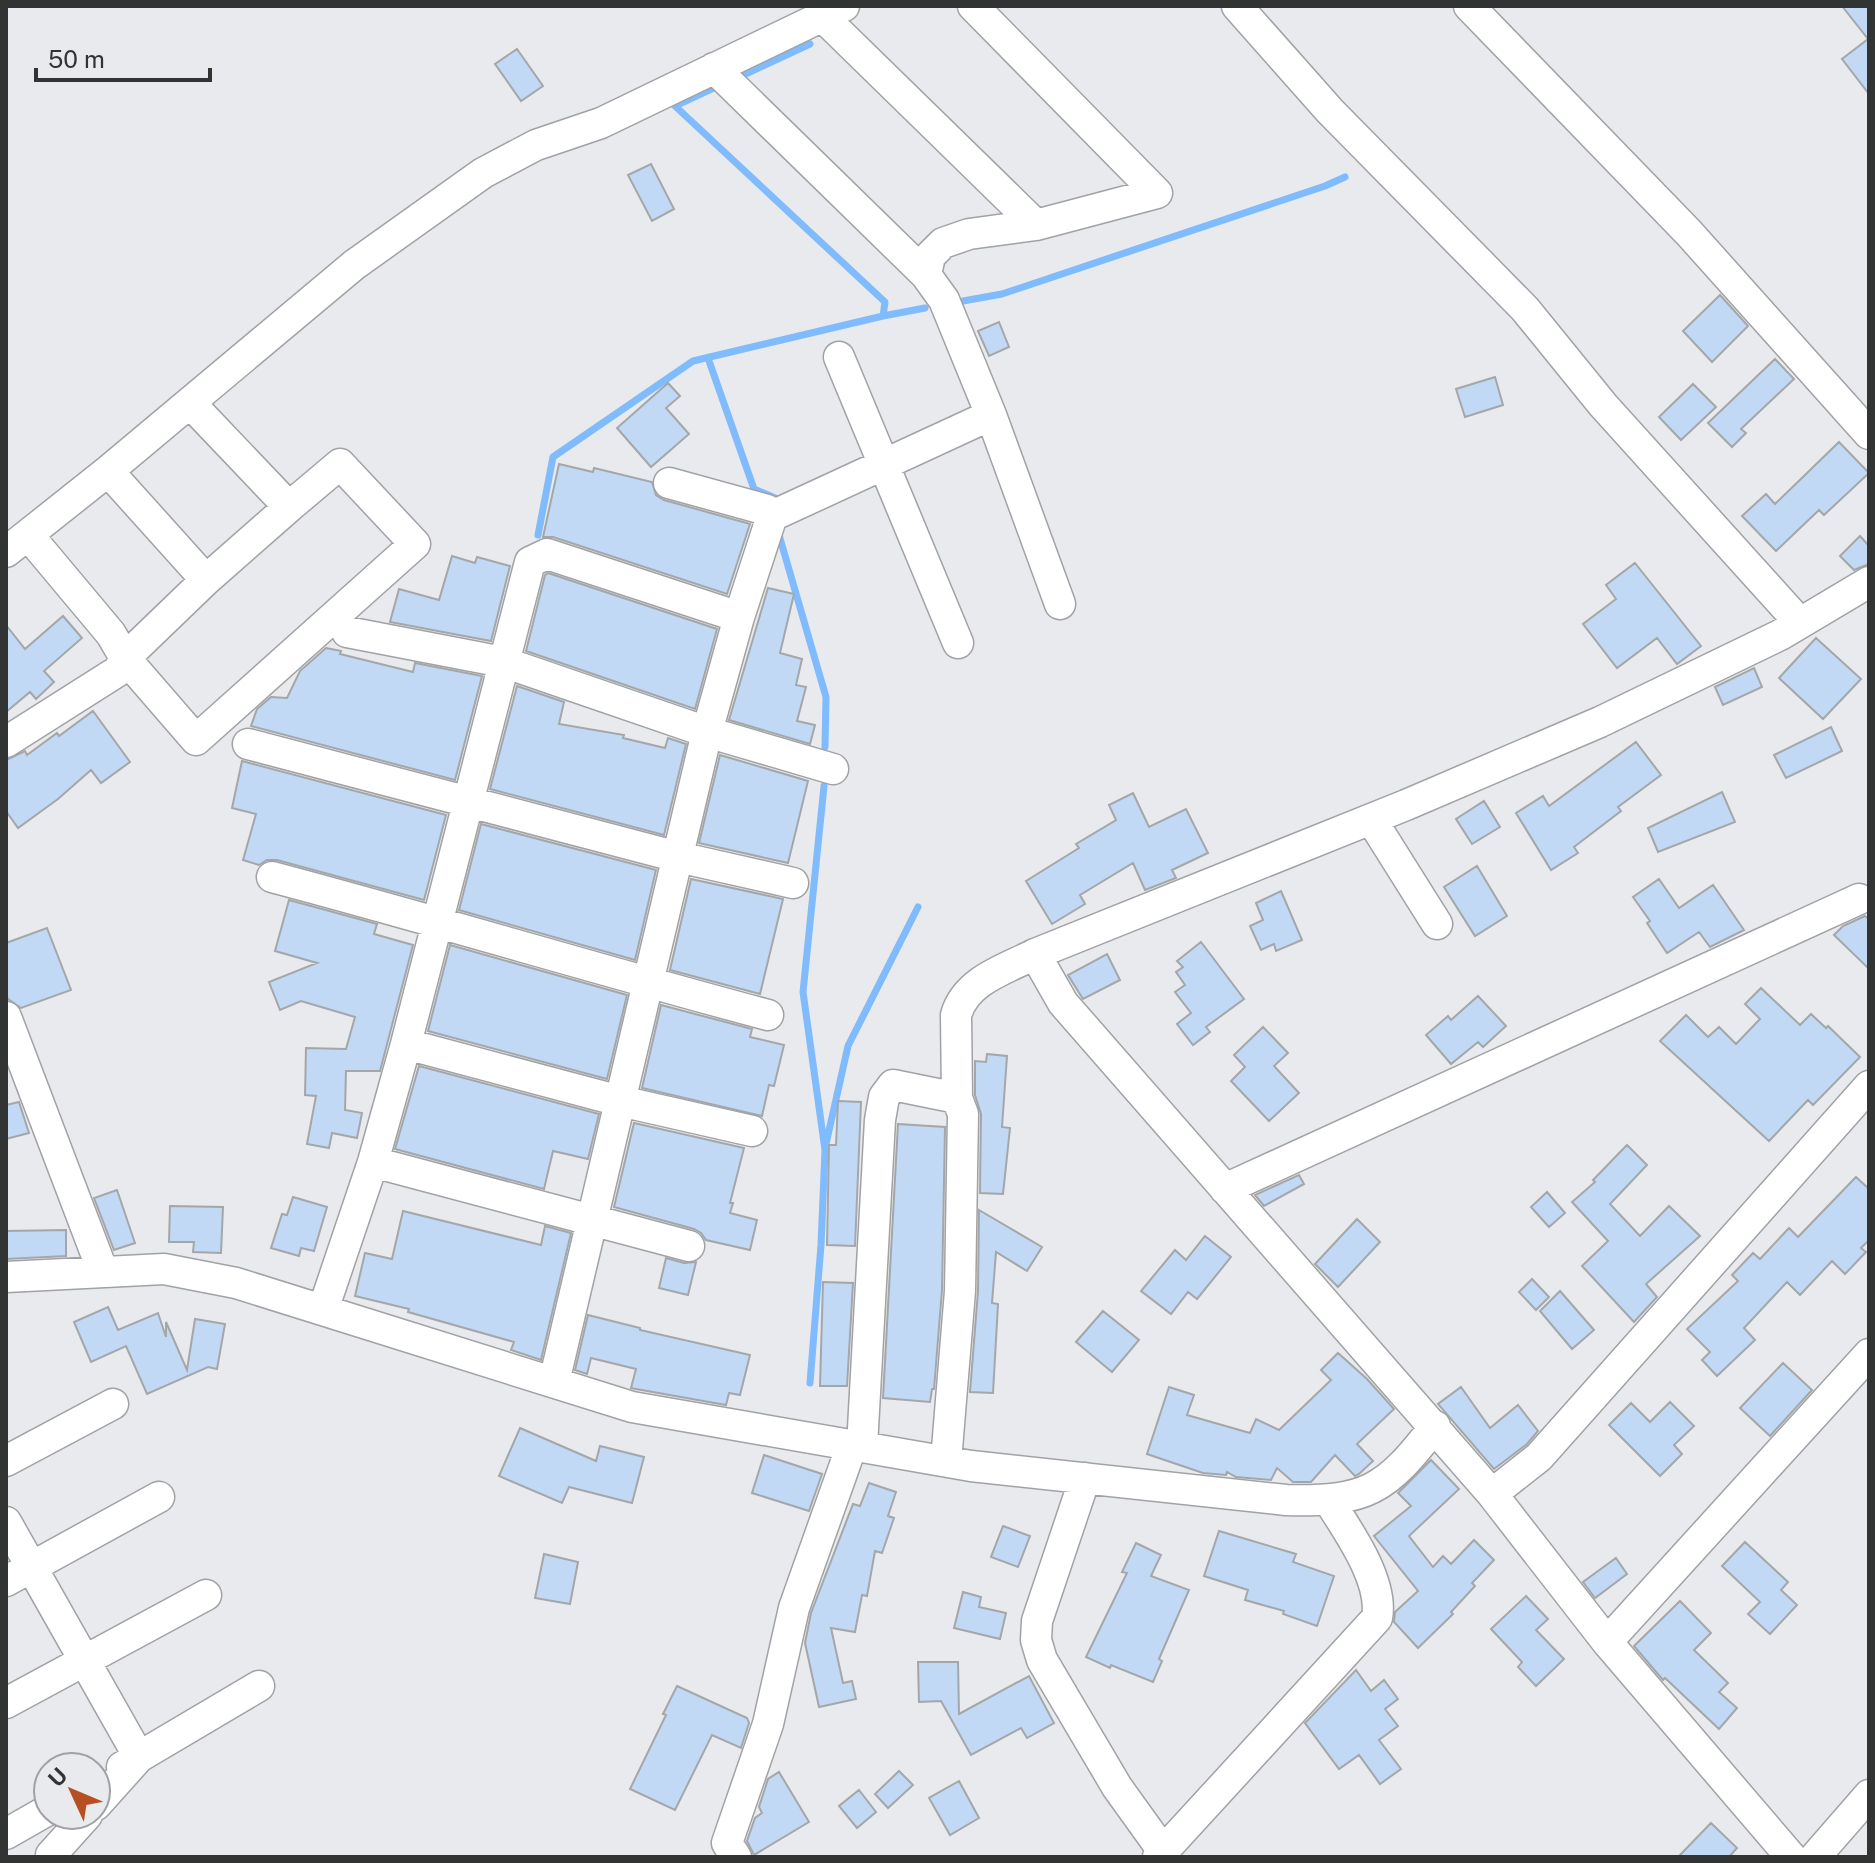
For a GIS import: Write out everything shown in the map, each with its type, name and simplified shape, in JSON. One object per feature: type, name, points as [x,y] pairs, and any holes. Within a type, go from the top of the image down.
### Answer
[{"type":"street","points":[[926,275],[930,256],[943,243],[969,234],[1036,225],[1157,193],[973,6]]},
{"type":"street","points":[[1237,6],[1330,111],[1525,309],[1603,405],[1800,623]]},
{"type":"street","points":[[1469,6],[1689,233],[1869,434]]},
{"type":"street","points":[[6,742],[118,671],[125,658],[206,580],[340,464],[415,544],[196,740],[125,658],[111,634],[17,544],[354,265],[483,173],[536,145],[601,123],[833,11],[1036,225]]},
{"type":"street","points":[[714,68],[926,275],[944,300],[991,415],[1060,604]]},
{"type":"street","points":[[839,357],[958,643]]},
{"type":"street","points":[[190,403],[289,507]]},
{"type":"street","points":[[554,1382],[707,732],[739,617],[772,516],[991,415]]},
{"type":"street","points":[[108,471],[206,580]]},
{"type":"street","points":[[669,483],[767,510],[772,516]]},
{"type":"street","points":[[323,1310],[373,1162],[406,1044],[530,562],[547,554],[739,617]]},
{"type":"street","points":[[946,1461],[960,1291],[963,1114],[957,1098],[956,1015],[959,1005],[972,988],[987,977],[1035,954],[1371,819],[1600,722],[1800,623],[1869,582]]},
{"type":"street","points":[[347,632],[503,662],[707,732],[833,769]]},
{"type":"street","points":[[248,744],[678,857],[793,883]]},
{"type":"street","points":[[1371,819],[1437,924]]},
{"type":"street","points":[[272,877],[768,1015]]},
{"type":"street","points":[[1225,1189],[1859,899]]},
{"type":"street","points":[[1035,954],[1063,1003],[1435,1426],[1607,1642],[1791,1857]]},
{"type":"street","points":[[6,1017],[103,1272]]},
{"type":"street","points":[[406,1044],[620,1101],[752,1131]]},
{"type":"street","points":[[736,1857],[727,1843],[768,1724],[794,1608],[857,1446],[884,1097],[893,1085],[957,1098]]},
{"type":"street","points":[[1492,1494],[1539,1457],[1869,1086]]},
{"type":"street","points":[[373,1162],[689,1246]]},
{"type":"street","points":[[6,1277],[164,1269],[236,1283],[632,1407],[946,1461],[1286,1500],[1329,1501],[1366,1491],[1388,1481],[1407,1463],[1435,1426]]},
{"type":"street","points":[[1607,1642],[1869,1354]]},
{"type":"street","points":[[6,1461],[113,1404]]},
{"type":"street","points":[[1085,1478],[1037,1621],[1036,1640],[1042,1660],[1117,1787],[1161,1854],[1377,1618],[1378,1609],[1366,1560],[1329,1501]]},
{"type":"street","points":[[19,1574],[159,1497]]},
{"type":"street","points":[[6,1522],[19,1574],[85,1661],[139,1757]]},
{"type":"street","points":[[6,1703],[206,1595]]},
{"type":"street","points":[[112,1773],[259,1686]]},
{"type":"street","points":[[112,1787],[139,1757]]},
{"type":"street","points":[[1815,1857],[1869,1795]]},
{"type":"street","points":[[6,1834],[32,1819]]},
{"type":"street","points":[[51,1855],[73,1831]]},
{"type":"street","points":[[6,1846],[12,1857]]},
{"type":"building","points":[[1842,6],[1869,6],[1869,94],[1842,59],[1868,39]]},
{"type":"building","points":[[517,49],[543,86],[521,101],[495,64]]},
{"type":"building","points":[[651,164],[674,209],[652,221],[628,175]]},
{"type":"building","points":[[1720,295],[1748,326],[1712,362],[1683,331]]},
{"type":"building","points":[[999,322],[1009,347],[989,356],[978,331]]},
{"type":"building","points":[[1775,359],[1794,379],[1741,429],[1746,433],[1732,447],[1708,423]]},
{"type":"building","points":[[1495,377],[1503,405],[1465,417],[1456,389]]},
{"type":"building","points":[[668,383],[680,396],[666,408],[689,434],[651,467],[617,428]]},
{"type":"building","points":[[1693,384],[1716,407],[1681,440],[1659,417]]},
{"type":"building","points":[[1839,442],[1869,473],[1824,515],[1819,510],[1776,551],[1742,516],[1766,494],[1775,504]]},
{"type":"building","points":[[559,464],[593,472],[594,468],[652,482],[656,495],[664,500],[750,524],[727,594],[553,537],[543,537]]},
{"type":"building","points":[[1860,536],[1869,546],[1869,564],[1854,570],[1840,556]]},
{"type":"building","points":[[452,556],[475,563],[477,557],[510,566],[491,641],[390,622],[399,589],[439,600]]},
{"type":"building","points":[[1635,563],[1701,646],[1677,664],[1657,638],[1617,668],[1583,624],[1616,599],[1606,585]]},
{"type":"building","points":[[548,573],[717,629],[695,709],[526,651]]},
{"type":"building","points":[[768,588],[794,594],[780,653],[802,659],[796,685],[806,687],[797,721],[815,725],[810,744],[729,720]]},
{"type":"building","points":[[63,616],[82,638],[44,671],[54,682],[36,699],[30,692],[6,712],[6,625],[25,649]]},
{"type":"building","points":[[1816,638],[1861,679],[1823,719],[1779,678]]},
{"type":"building","points":[[326,648],[413,672],[415,663],[482,676],[455,780],[251,726],[257,709],[271,697],[287,698],[300,671]]},
{"type":"building","points":[[1754,668],[1762,687],[1723,705],[1715,687]]},
{"type":"building","points":[[517,686],[564,702],[559,724],[624,735],[623,738],[665,748],[668,738],[686,744],[664,835],[490,789]]},
{"type":"building","points":[[93,711],[130,762],[101,783],[91,770],[18,828],[6,811],[6,760],[25,751],[27,755]]},
{"type":"building","points":[[1831,727],[1842,751],[1786,778],[1774,755]]},
{"type":"building","points":[[1636,742],[1661,775],[1618,807],[1621,811],[1574,847],[1578,853],[1551,870],[1516,813],[1543,796],[1549,806]]},
{"type":"building","points":[[720,755],[808,781],[788,863],[699,843]]},
{"type":"building","points":[[242,761],[446,815],[424,900],[277,860],[267,860],[259,865],[243,860],[256,814],[232,808]]},
{"type":"building","points":[[1722,792],[1735,822],[1658,852],[1648,828]]},
{"type":"building","points":[[1133,793],[1149,827],[1186,809],[1208,853],[1172,870],[1176,878],[1145,890],[1133,863],[1080,895],[1085,904],[1052,924],[1026,881],[1079,848],[1076,844],[1116,820],[1109,805]]},
{"type":"building","points":[[1484,801],[1500,827],[1472,844],[1456,819]]},
{"type":"building","points":[[481,824],[656,870],[635,960],[459,910]]},
{"type":"building","points":[[1477,866],[1507,916],[1475,936],[1444,887]]},
{"type":"building","points":[[691,879],[783,899],[760,994],[670,970]]},
{"type":"building","points":[[1659,879],[1679,908],[1713,885],[1744,930],[1710,947],[1699,932],[1667,953],[1633,897]]},
{"type":"building","points":[[1281,891],[1302,940],[1276,951],[1274,944],[1261,950],[1250,926],[1263,920],[1256,903]]},
{"type":"building","points":[[289,900],[377,924],[374,934],[413,945],[380,1071],[346,1071],[345,1110],[362,1113],[357,1138],[332,1133],[329,1148],[307,1144],[316,1096],[305,1095],[306,1048],[346,1049],[355,1017],[301,1001],[280,1010],[269,982],[317,963],[275,951]]},
{"type":"building","points":[[1865,916],[1869,919],[1869,969],[1834,935],[1843,926]]},
{"type":"building","points":[[47,928],[71,990],[21,1008],[6,994],[6,943]]},
{"type":"building","points":[[1201,942],[1244,999],[1206,1027],[1210,1032],[1193,1045],[1177,1024],[1191,1013],[1175,992],[1185,985],[1176,972],[1183,967],[1177,961]]},
{"type":"building","points":[[450,945],[627,995],[607,1079],[428,1031]]},
{"type":"building","points":[[1107,954],[1120,980],[1083,999],[1068,975]]},
{"type":"building","points":[[1761,988],[1800,1025],[1811,1014],[1860,1057],[1813,1105],[1808,1100],[1769,1141],[1660,1041],[1686,1015],[1708,1037],[1719,1027],[1736,1044],[1760,1019],[1745,1004]]},
{"type":"building","points":[[1478,996],[1506,1026],[1483,1047],[1478,1042],[1451,1064],[1426,1035],[1448,1016],[1451,1020]]},
{"type":"building","points":[[661,1005],[752,1029],[750,1037],[784,1045],[774,1086],[769,1085],[762,1116],[642,1088]]},
{"type":"building","points":[[1263,1027],[1288,1053],[1274,1066],[1299,1093],[1269,1121],[1231,1081],[1245,1067],[1234,1055]]},
{"type":"building","points":[[987,1054],[1007,1056],[1002,1127],[1010,1128],[1003,1194],[980,1193],[981,1114],[975,1095],[975,1061],[986,1062]]},
{"type":"building","points":[[419,1066],[599,1114],[588,1159],[553,1151],[544,1189],[395,1149]]},
{"type":"building","points":[[838,1101],[861,1102],[855,1246],[827,1245],[829,1145],[836,1145]]},
{"type":"building","points":[[19,1102],[29,1133],[6,1139],[6,1105]]},
{"type":"building","points":[[634,1123],[744,1148],[730,1213],[757,1220],[750,1250],[706,1240],[694,1229],[614,1207]]},
{"type":"building","points":[[898,1124],[945,1127],[942,1290],[934,1389],[930,1402],[883,1398]]},
{"type":"building","points":[[1627,1145],[1647,1165],[1610,1204],[1640,1236],[1669,1206],[1700,1236],[1646,1284],[1657,1297],[1634,1322],[1582,1266],[1608,1241],[1572,1202],[1595,1182],[1593,1180]]},
{"type":"building","points":[[1299,1175],[1304,1184],[1264,1206],[1255,1195]]},
{"type":"building","points":[[1856,1177],[1869,1189],[1869,1240],[1861,1248],[1866,1252],[1845,1274],[1832,1261],[1800,1295],[1787,1282],[1744,1328],[1755,1340],[1717,1376],[1702,1360],[1710,1352],[1687,1329],[1738,1281],[1732,1275],[1753,1253],[1760,1259],[1789,1228],[1798,1237]]},
{"type":"building","points":[[117,1190],[135,1243],[114,1250],[94,1198]]},
{"type":"building","points":[[1547,1192],[1565,1213],[1549,1227],[1531,1207]]},
{"type":"building","points":[[293,1197],[327,1207],[314,1251],[301,1248],[299,1256],[271,1248],[282,1214],[287,1215]]},
{"type":"building","points":[[170,1206],[223,1207],[221,1253],[193,1252],[194,1242],[169,1242]]},
{"type":"building","points":[[979,1210],[1042,1247],[1027,1271],[996,1252],[992,1303],[998,1304],[993,1393],[970,1392],[978,1291]]},
{"type":"building","points":[[403,1211],[541,1245],[545,1226],[571,1233],[541,1360],[511,1350],[514,1342],[408,1312],[409,1309],[355,1296],[365,1253],[392,1259]]},
{"type":"building","points":[[1357,1219],[1380,1242],[1338,1287],[1315,1264]]},
{"type":"building","points":[[66,1230],[66,1256],[6,1259],[6,1231]]},
{"type":"building","points":[[1205,1236],[1231,1257],[1197,1299],[1188,1292],[1171,1314],[1141,1291],[1175,1250],[1186,1260]]},
{"type":"building","points":[[666,1258],[684,1263],[696,1262],[688,1295],[659,1288]]},
{"type":"building","points":[[1532,1279],[1549,1297],[1536,1310],[1519,1292]]},
{"type":"building","points":[[823,1282],[853,1283],[847,1386],[820,1386]]},
{"type":"building","points":[[1560,1291],[1594,1330],[1572,1349],[1540,1311]]},
{"type":"building","points":[[108,1307],[118,1330],[158,1313],[166,1337],[166,1322],[187,1370],[195,1319],[225,1324],[217,1369],[208,1367],[147,1394],[126,1346],[91,1362],[74,1322]]},
{"type":"building","points":[[1103,1311],[1139,1340],[1112,1372],[1076,1342]]},
{"type":"building","points":[[588,1315],[750,1355],[740,1395],[729,1393],[726,1405],[631,1388],[636,1369],[591,1358],[587,1374],[575,1370]]},
{"type":"building","points":[[1338,1353],[1394,1409],[1357,1444],[1373,1461],[1359,1474],[1355,1476],[1335,1455],[1311,1482],[1293,1482],[1277,1468],[1271,1480],[1236,1477],[1227,1472],[1226,1475],[1203,1473],[1147,1454],[1169,1387],[1194,1395],[1187,1415],[1250,1433],[1256,1419],[1279,1430],[1331,1380],[1321,1370]]},
{"type":"building","points":[[1783,1363],[1812,1390],[1770,1436],[1740,1408]]},
{"type":"building","points":[[1461,1387],[1490,1428],[1518,1405],[1538,1431],[1527,1444],[1494,1469],[1438,1404]]},
{"type":"building","points":[[1670,1402],[1694,1426],[1674,1445],[1682,1454],[1660,1476],[1609,1425],[1631,1403],[1650,1422]]},
{"type":"building","points":[[520,1428],[596,1461],[600,1446],[644,1457],[632,1503],[569,1487],[562,1503],[499,1476]]},
{"type":"building","points":[[764,1455],[822,1474],[809,1511],[752,1493]]},
{"type":"building","points":[[1431,1460],[1459,1489],[1409,1536],[1433,1567],[1443,1556],[1451,1564],[1474,1540],[1494,1560],[1472,1583],[1475,1586],[1451,1612],[1453,1614],[1418,1648],[1394,1622],[1395,1612],[1418,1591],[1374,1536],[1411,1506],[1398,1493]]},
{"type":"building","points":[[869,1483],[896,1492],[888,1516],[894,1518],[882,1553],[875,1551],[867,1596],[862,1595],[855,1632],[831,1628],[843,1683],[852,1681],[856,1699],[819,1707],[805,1643],[811,1613],[853,1504],[860,1506]]},
{"type":"building","points":[[1003,1526],[1030,1536],[1018,1567],[991,1557]]},
{"type":"building","points":[[1219,1531],[1296,1554],[1293,1562],[1334,1576],[1317,1626],[1283,1614],[1284,1611],[1245,1600],[1248,1590],[1204,1576]]},
{"type":"building","points":[[1745,1542],[1788,1582],[1781,1590],[1797,1605],[1770,1634],[1748,1614],[1760,1602],[1722,1566]]},
{"type":"building","points":[[1136,1543],[1161,1555],[1151,1576],[1189,1590],[1159,1659],[1162,1661],[1153,1682],[1086,1657],[1127,1573],[1122,1572]]},
{"type":"building","points":[[544,1554],[578,1562],[570,1604],[535,1598]]},
{"type":"building","points":[[1616,1558],[1627,1574],[1595,1598],[1583,1582]]},
{"type":"building","points":[[963,1592],[981,1597],[979,1607],[1006,1613],[1000,1639],[954,1628]]},
{"type":"building","points":[[1526,1596],[1548,1619],[1536,1630],[1564,1659],[1536,1686],[1518,1667],[1522,1662],[1491,1629]]},
{"type":"building","points":[[1680,1601],[1711,1633],[1694,1650],[1728,1683],[1719,1692],[1737,1708],[1719,1729],[1665,1678],[1663,1680],[1634,1646]]},
{"type":"building","points":[[918,1662],[958,1662],[959,1714],[1029,1676],[1054,1723],[1027,1738],[1021,1728],[971,1755],[941,1701],[919,1702]]},
{"type":"building","points":[[1356,1670],[1371,1691],[1384,1680],[1398,1699],[1385,1709],[1398,1726],[1379,1740],[1401,1769],[1380,1784],[1359,1755],[1339,1769],[1305,1723]]},
{"type":"building","points":[[677,1686],[747,1718],[749,1723],[741,1748],[712,1735],[675,1810],[630,1789]]},
{"type":"building","points":[[899,1771],[913,1785],[888,1808],[875,1794]]},
{"type":"building","points":[[779,1772],[809,1822],[754,1855],[747,1841],[755,1818],[762,1813],[759,1807],[768,1779]]},
{"type":"building","points":[[959,1781],[979,1818],[950,1835],[929,1798]]},
{"type":"building","points":[[859,1790],[876,1812],[857,1828],[839,1806]]},
{"type":"building","points":[[1711,1823],[1737,1848],[1729,1857],[1678,1857]]},
{"type":"waterway","points":[[735,79],[810,44]]},
{"type":"waterway","points":[[720,85],[675,106],[885,302],[883,316],[925,308]]},
{"type":"waterway","points":[[963,301],[1002,294],[1345,177]]},
{"type":"waterway","points":[[538,535],[553,457],[693,361],[883,316]]},
{"type":"waterway","points":[[708,358],[754,489],[782,501]]},
{"type":"waterway","points":[[779,535],[826,697],[825,747]]},
{"type":"waterway","points":[[810,1383],[825,1150],[803,992],[824,786]]},
{"type":"waterway","points":[[826,1144],[848,1046],[918,907]]}]
